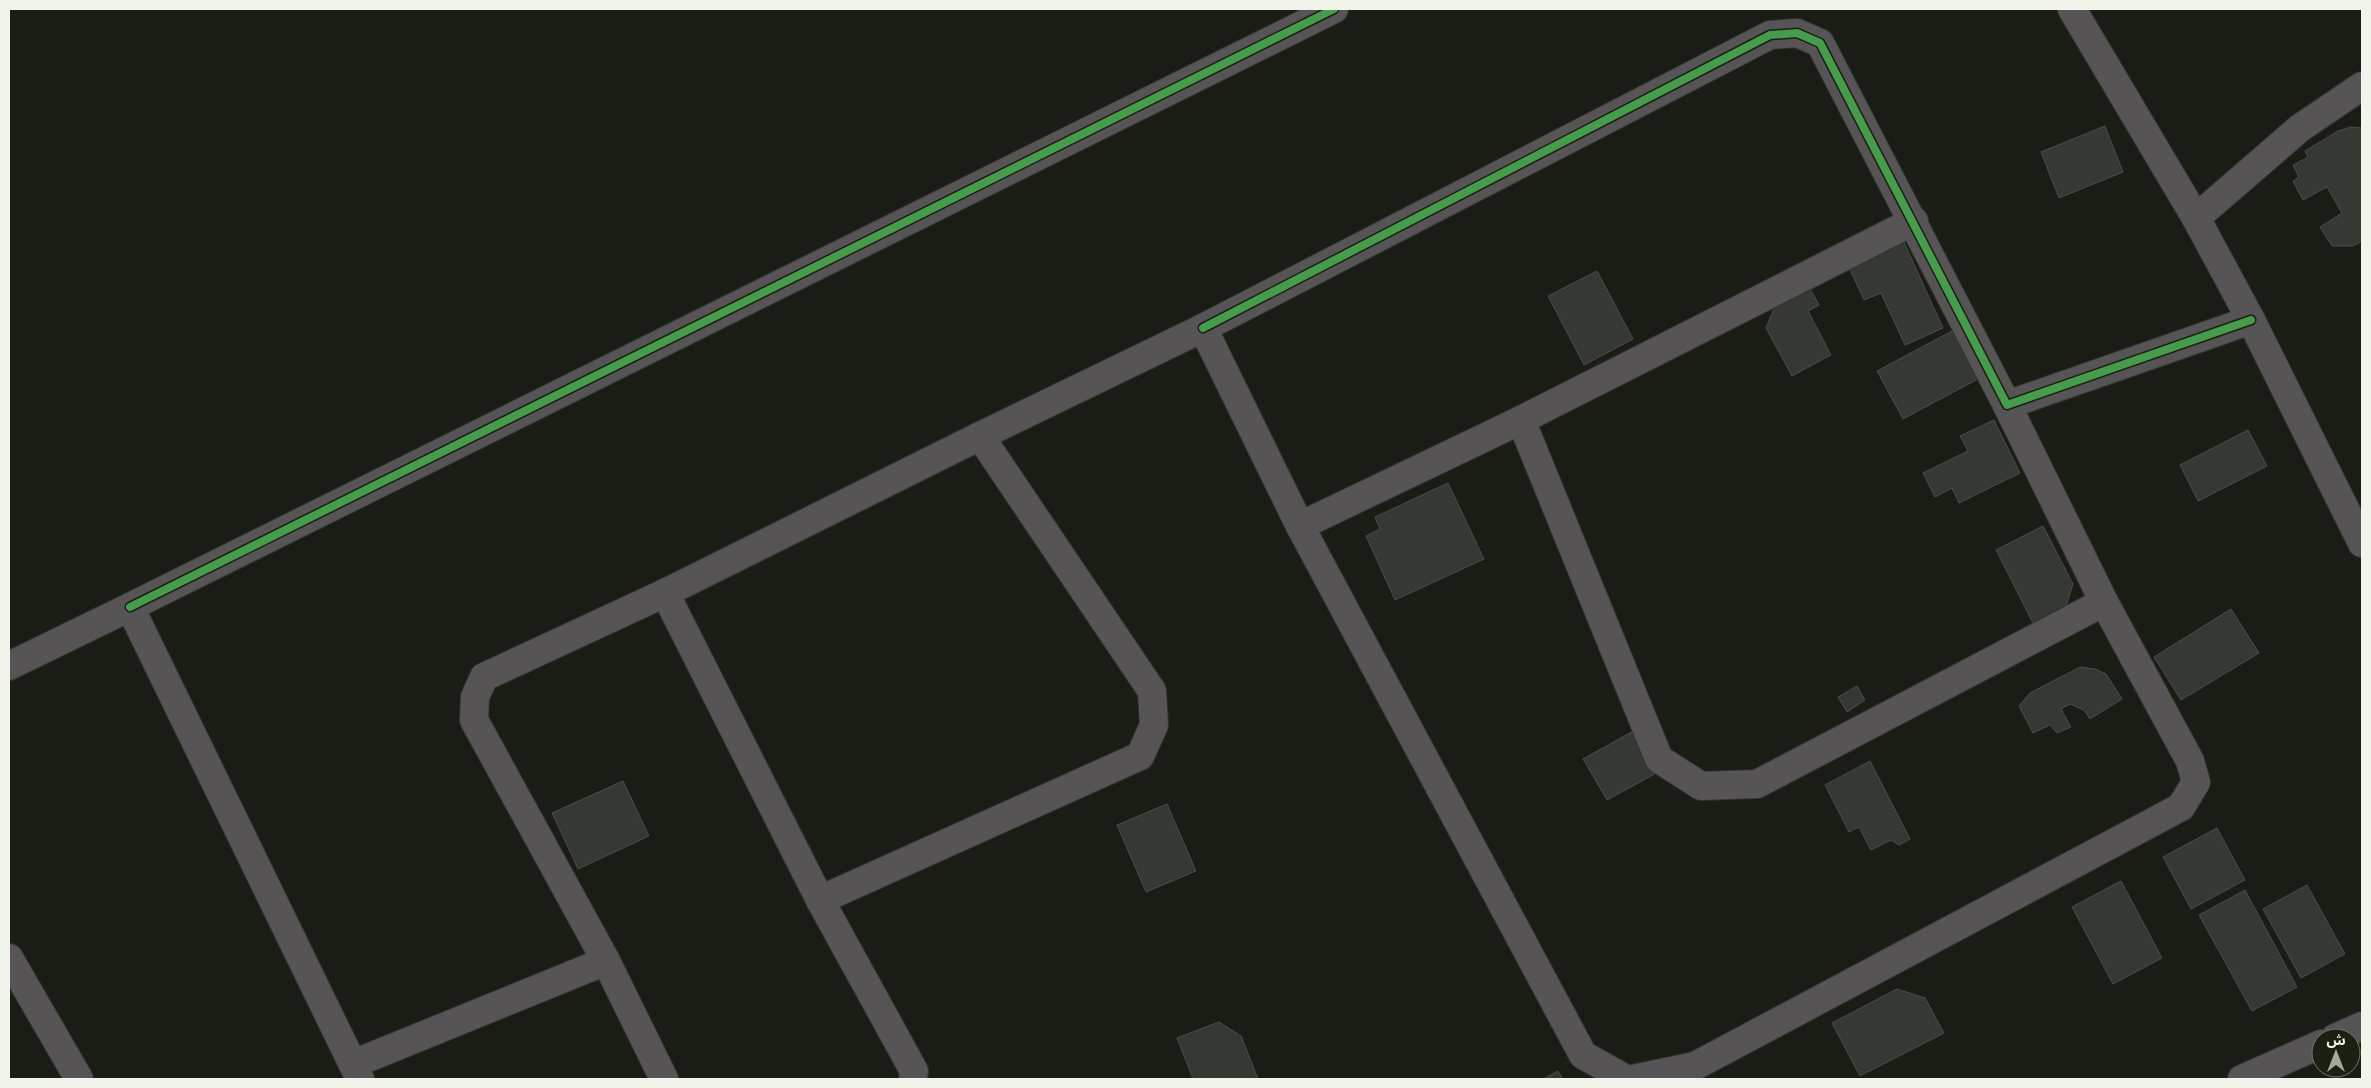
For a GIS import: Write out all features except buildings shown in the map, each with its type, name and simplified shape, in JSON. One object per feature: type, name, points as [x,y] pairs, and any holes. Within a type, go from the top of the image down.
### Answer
[{"type":"street","points":[[9,666],[1334,9]]},
{"type":"street","points":[[2072,9],[2196,218],[2251,320],[2362,543]]},
{"type":"street","points":[[664,1079],[606,961],[474,720],[475,698],[484,677],[666,593],[980,436],[1203,328],[1770,35],[1797,33],[1820,43],[1914,221],[2104,602],[2190,761],[2196,782],[2181,807],[1695,1066],[1633,1079]]},
{"type":"street","points":[[2196,218],[2300,128],[2362,86]]},
{"type":"street","points":[[1300,526],[1521,420],[1914,221]]},
{"type":"street","points":[[2007,405],[2251,320]]},
{"type":"street","points":[[1203,328],[1300,526],[1584,1055],[1626,1079]]},
{"type":"street","points":[[1521,420],[1659,759],[1701,786],[1758,784],[2104,602]]},
{"type":"street","points":[[820,900],[1140,756],[1154,725],[1152,691],[980,436]]},
{"type":"street","points":[[666,593],[820,900],[914,1072],[913,1079]]},
{"type":"street","points":[[130,607],[356,1072],[606,961]]},
{"type":"street","points":[[9,958],[79,1079]]},
{"type":"street","points":[[2242,1079],[2311,1048]]},
{"type":"cycle path","points":[[130,607],[1334,9]]},
{"type":"cycle path","points":[[1203,328],[1770,35],[1797,33],[1820,43],[2007,405],[2251,320]]}]
